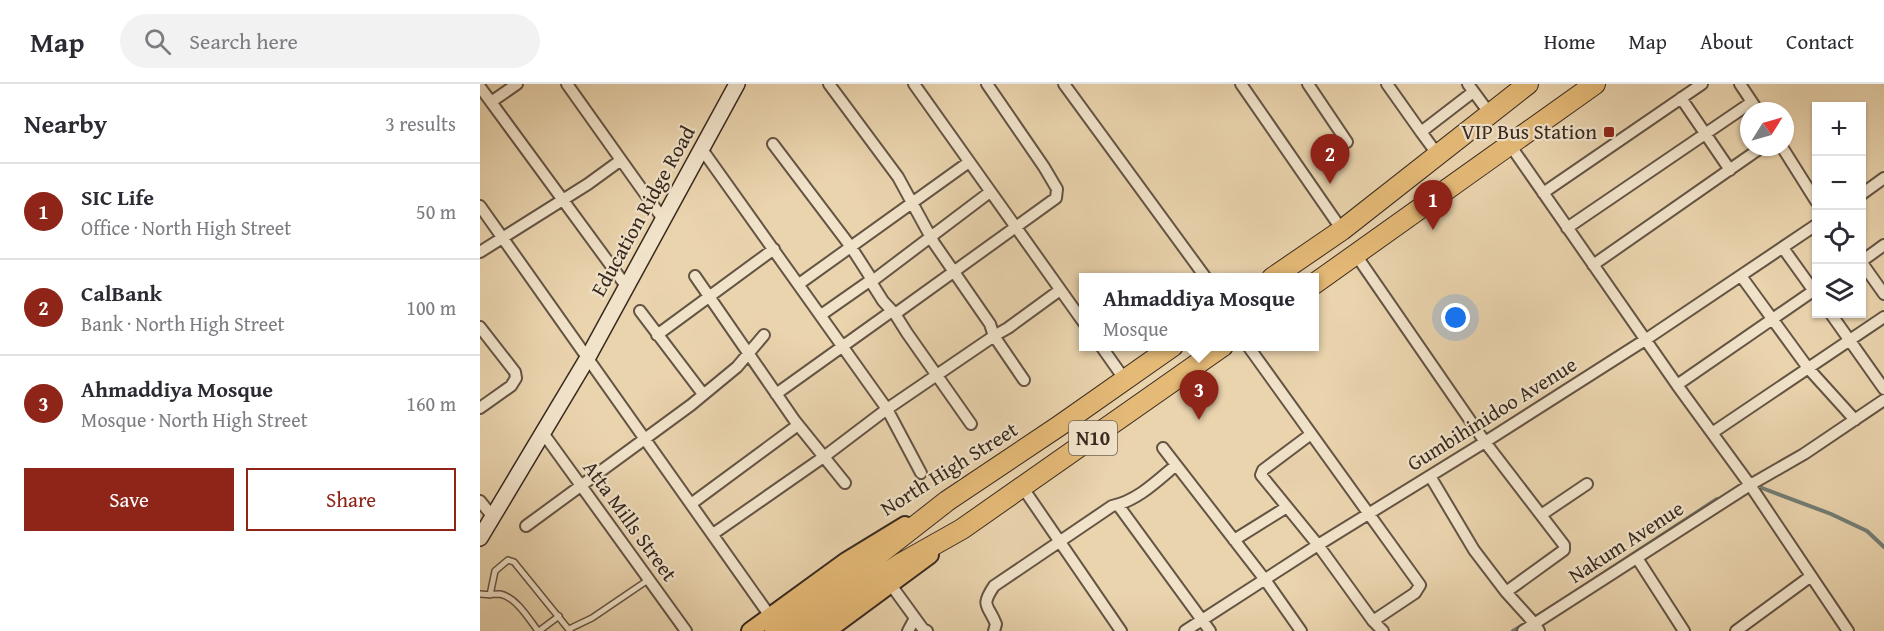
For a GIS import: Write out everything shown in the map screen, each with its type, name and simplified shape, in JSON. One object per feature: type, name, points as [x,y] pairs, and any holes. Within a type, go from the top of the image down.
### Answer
[{"type":"highway","points":[[1279,273],[1342,230],[1528,84]]},
{"type":"highway","points":[[1319,281],[1595,84]]},
{"type":"highway","name":"North High Street","points":[[773,623],[833,590],[947,501],[1166,351]]},
{"type":"highway","name":"N10","points":[[962,529],[1216,351]]},
{"type":"highway","points":[[801,631],[900,564],[962,529]]},
{"type":"main road","points":[[827,631],[891,585],[962,529]]},
{"type":"main road","points":[[750,631],[773,623]]},
{"type":"street","points":[[491,102],[517,84]]},
{"type":"street","points":[[567,84],[663,219]]},
{"type":"street","name":"Education Ridge Road","points":[[480,538],[586,359],[736,84]]},
{"type":"street","points":[[829,84],[898,177],[930,236],[990,324],[994,336],[1024,380]]},
{"type":"street","points":[[914,84],[1079,317]]},
{"type":"street","points":[[776,394],[843,345],[954,272],[1056,198],[1057,189],[987,84]]},
{"type":"street","points":[[1064,84],[1202,273]]},
{"type":"street","points":[[1241,84],[1342,230]]},
{"type":"street","points":[[1308,84],[1347,142]]},
{"type":"street","points":[[1387,84],[1438,154]]},
{"type":"street","points":[[1543,193],[1702,84]]},
{"type":"street","points":[[1740,84],[1752,102]]},
{"type":"street","points":[[480,87],[626,286]]},
{"type":"street","points":[[1421,132],[1471,88],[1490,114]]},
{"type":"street","points":[[1681,98],[1730,170]]},
{"type":"street","points":[[1568,228],[1706,134],[1740,115]]},
{"type":"street","points":[[773,144],[851,247],[870,275],[883,302],[894,312],[972,424]]},
{"type":"street","points":[[1510,145],[1677,385],[1750,485],[1848,631]]},
{"type":"street","points":[[701,148],[887,409],[921,473]]},
{"type":"street","points":[[1593,265],[1749,156]]},
{"type":"street","points":[[1788,156],[1812,195]]},
{"type":"street","points":[[480,252],[588,184],[621,160]]},
{"type":"street","points":[[799,284],[969,162]]},
{"type":"street","points":[[1866,191],[1884,178]]},
{"type":"street","points":[[821,315],[871,281],[990,192]]},
{"type":"street","points":[[480,206],[586,359],[713,534],[773,623]]},
{"type":"street","name":"Gumbihinidoo Avenue","points":[[1185,631],[1266,581],[1318,544],[1646,340],[1812,228]]},
{"type":"street","points":[[1866,259],[1884,245]]},
{"type":"street","points":[[1783,248],[1812,286]]},
{"type":"street","points":[[657,335],[774,249]]},
{"type":"street","points":[[1356,255],[1485,442],[1564,545],[1564,550],[1506,592]]},
{"type":"street","points":[[1863,264],[1884,294]]},
{"type":"street","points":[[694,276],[798,425],[845,483]]},
{"type":"street","points":[[1741,276],[1808,368],[1855,420]]},
{"type":"street","points":[[713,534],[825,456],[887,409],[1008,328],[1060,290]]},
{"type":"street","points":[[1677,385],[1812,294]]},
{"type":"street","points":[[640,312],[703,394]]},
{"type":"street","points":[[1712,433],[1884,316]]},
{"type":"street","points":[[1834,318],[1884,389]]},
{"type":"street","points":[[480,327],[515,372],[516,378],[511,386],[480,408]]},
{"type":"street","points":[[526,526],[645,441],[737,367],[764,335]]},
{"type":"street","points":[[1105,351],[1125,380]]},
{"type":"street","points":[[1252,351],[1420,585],[1415,593],[1373,621]]},
{"type":"street","name":"Nakum Avenue","points":[[1523,631],[1537,627],[1637,558],[1750,485],[1804,454],[1884,400]]},
{"type":"street","points":[[691,504],[798,425]]},
{"type":"street","name":"Atta Mills Street","points":[[543,433],[686,631]]},
{"type":"street","points":[[1311,434],[1261,472],[1261,475],[1318,544],[1373,621],[1383,631]]},
{"type":"street","points":[[1163,448],[1266,581],[1300,631]]},
{"type":"street","points":[[994,631],[996,624],[985,605],[985,599],[994,586],[1112,506],[1123,504],[1136,497],[1176,465]]},
{"type":"street","points":[[1430,476],[1474,550],[1506,592],[1537,627]]},
{"type":"street","points":[[1541,515],[1587,483]]},
{"type":"street","points":[[1023,488],[1121,631]]},
{"type":"street","points":[[480,501],[493,518]]},
{"type":"street","points":[[1118,505],[1210,631]]},
{"type":"street","points":[[1234,540],[1287,507]]},
{"type":"street","points":[[1637,558],[1684,631]]},
{"type":"street","points":[[1736,631],[1811,576]]},
{"type":"street","points":[[891,585],[923,629],[927,631]]},
{"type":"street","points":[[908,631],[915,618]]},
{"type":"lane","points":[[490,595],[495,570],[508,560],[514,562],[569,630],[592,618],[648,580]]},
{"type":"lane","points":[[480,594],[507,597],[539,631],[559,616]]},
{"type":"waterway","points":[[1762,488],[1831,514],[1867,531],[1884,547]]},
{"type":"waterway","points":[[1595,579],[1717,499]]},
{"type":"waterway","points":[[1513,631],[1523,625]]},
{"type":"place","name":"VIP Bus Station","points":[[1609,132]]},
{"type":"place","name":"CalBank","points":[[1330,184]]},
{"type":"place","name":"SIC Life","points":[[1433,230]]},
{"type":"place","name":"Ahmaddiya Mosque","points":[[1199,420]]}]
